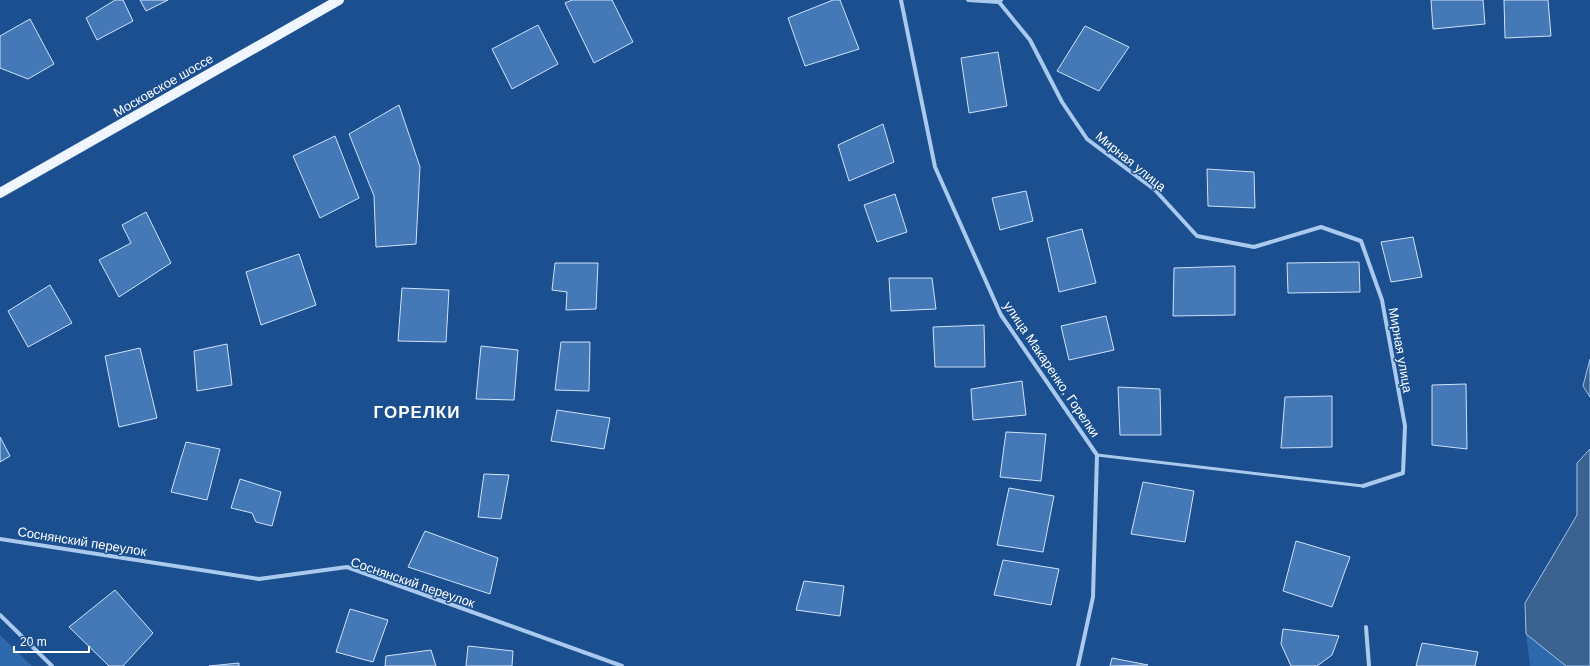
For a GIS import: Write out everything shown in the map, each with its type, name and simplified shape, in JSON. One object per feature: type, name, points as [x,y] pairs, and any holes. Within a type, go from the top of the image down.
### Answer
[{"type":"main road","name":"Московское шоссе","points":[[0,193],[339,0]]},
{"type":"street","name":"улица Макаренко, Горелки","points":[[901,0],[935,167],[1001,315],[1097,455],[1093,597],[1078,666]]},
{"type":"street","points":[[968,0],[1000,1]]},
{"type":"street","name":"Мирная улица","points":[[1000,1],[1030,40],[1062,102],[1087,139],[1154,190],[1197,236],[1254,247],[1321,227],[1361,241],[1382,300],[1405,426],[1403,473],[1363,486]]},
{"type":"street","name":"Соснянский переулок","points":[[0,539],[259,579],[347,567],[622,666]]},
{"type":"street","points":[[0,615],[52,666]]},
{"type":"street","points":[[1366,627],[1369,666]]},
{"type":"lane","points":[[1097,455],[1363,486]]},
{"type":"shaded area","points":[[1590,359],[1590,397],[1583,386]]},
{"type":"shaded area","points":[[1590,449],[1590,666],[1566,666],[1526,634],[1525,603],[1577,515],[1577,463]]},
{"type":"shaded area","points":[[1526,634],[1566,666],[1530,666]]},
{"type":"shaded area","points":[[0,635],[32,666],[0,666]]},
{"type":"building","points":[[115,0],[123,0],[133,21],[97,40],[86,18]]},
{"type":"building","points":[[140,0],[168,0],[146,11]]},
{"type":"building","points":[[572,0],[612,0],[633,42],[594,63],[565,3]]},
{"type":"building","points":[[833,0],[840,0],[859,49],[805,66],[788,18]]},
{"type":"building","points":[[1431,0],[1483,0],[1485,24],[1433,29]]},
{"type":"building","points":[[1504,0],[1548,0],[1551,36],[1505,38]]},
{"type":"building","points":[[30,19],[54,64],[28,79],[0,68],[0,36]]},
{"type":"building","points":[[538,25],[558,64],[512,89],[492,49]]},
{"type":"building","points":[[1085,26],[1129,47],[1099,91],[1057,71]]},
{"type":"building","points":[[998,52],[1007,106],[969,113],[961,58]]},
{"type":"building","points":[[399,105],[420,167],[416,244],[376,247],[374,196],[349,134]]},
{"type":"building","points":[[883,124],[894,162],[849,181],[838,145]]},
{"type":"building","points":[[335,136],[359,198],[320,218],[293,156]]},
{"type":"building","points":[[1207,169],[1254,172],[1255,208],[1208,206]]},
{"type":"building","points":[[1026,191],[1033,221],[1000,230],[992,198]]},
{"type":"building","points":[[895,194],[907,232],[877,242],[864,205]]},
{"type":"building","points":[[146,212],[171,263],[119,297],[99,260],[131,243],[122,225]]},
{"type":"building","points":[[1082,229],[1096,283],[1059,292],[1047,238]]},
{"type":"building","points":[[1413,237],[1422,277],[1391,282],[1381,242]]},
{"type":"building","points":[[299,254],[316,305],[261,325],[246,272]]},
{"type":"building","points":[[1359,262],[1360,292],[1288,293],[1287,263]]},
{"type":"building","points":[[555,263],[598,263],[596,309],[566,310],[567,292],[552,290]]},
{"type":"building","points":[[1235,266],[1235,315],[1173,316],[1174,268]]},
{"type":"building","points":[[889,278],[932,278],[936,309],[891,311]]},
{"type":"building","points":[[50,285],[72,323],[28,347],[8,311]]},
{"type":"building","points":[[402,288],[449,290],[446,342],[398,341]]},
{"type":"building","points":[[1106,316],[1114,350],[1069,360],[1061,326]]},
{"type":"building","points":[[984,325],[985,367],[935,367],[933,327]]},
{"type":"building","points":[[561,342],[590,342],[589,391],[555,390]]},
{"type":"building","points":[[227,344],[232,385],[197,391],[194,351]]},
{"type":"building","points":[[481,346],[518,350],[514,400],[476,399]]},
{"type":"building","points":[[140,348],[157,418],[119,427],[105,356]]},
{"type":"building","points":[[1022,381],[1026,415],[973,420],[971,389]]},
{"type":"building","points":[[1466,384],[1467,449],[1432,445],[1432,385]]},
{"type":"building","points":[[1118,387],[1160,389],[1161,435],[1120,435]]},
{"type":"building","points":[[1332,396],[1332,447],[1281,448],[1285,397]]},
{"type":"building","points":[[557,410],[610,418],[604,449],[551,441]]},
{"type":"building","points":[[1006,432],[1046,434],[1041,481],[1000,477]]},
{"type":"building","points":[[0,437],[10,456],[0,462]]},
{"type":"building","points":[[186,442],[220,449],[207,500],[171,492]]},
{"type":"building","points":[[484,474],[509,475],[501,519],[478,517]]},
{"type":"building","points":[[240,479],[281,492],[272,526],[256,522],[252,513],[231,508]]},
{"type":"building","points":[[1143,482],[1194,491],[1185,542],[1131,534]]},
{"type":"building","points":[[1009,488],[1054,496],[1043,552],[997,545]]},
{"type":"building","points":[[425,531],[498,558],[490,594],[408,567]]},
{"type":"building","points":[[1296,541],[1350,557],[1332,607],[1283,591]]},
{"type":"building","points":[[1003,560],[1059,569],[1051,605],[994,595]]},
{"type":"building","points":[[804,581],[844,586],[840,616],[796,610]]},
{"type":"building","points":[[115,590],[153,633],[123,666],[109,666],[69,627]]},
{"type":"building","points":[[350,609],[388,620],[373,662],[336,652]]},
{"type":"building","points":[[1283,629],[1339,636],[1332,655],[1317,666],[1291,666],[1281,644]]},
{"type":"building","points":[[1422,643],[1478,652],[1475,666],[1416,666]]},
{"type":"building","points":[[468,646],[513,651],[512,666],[466,666]]},
{"type":"building","points":[[431,650],[436,666],[385,666],[386,656]]},
{"type":"building","points":[[1112,658],[1148,665],[1110,666]]},
{"type":"building","points":[[239,663],[239,666],[209,666]]},
{"type":"district","name":"ГОРЕЛКИ","points":[[417,412]]}]
